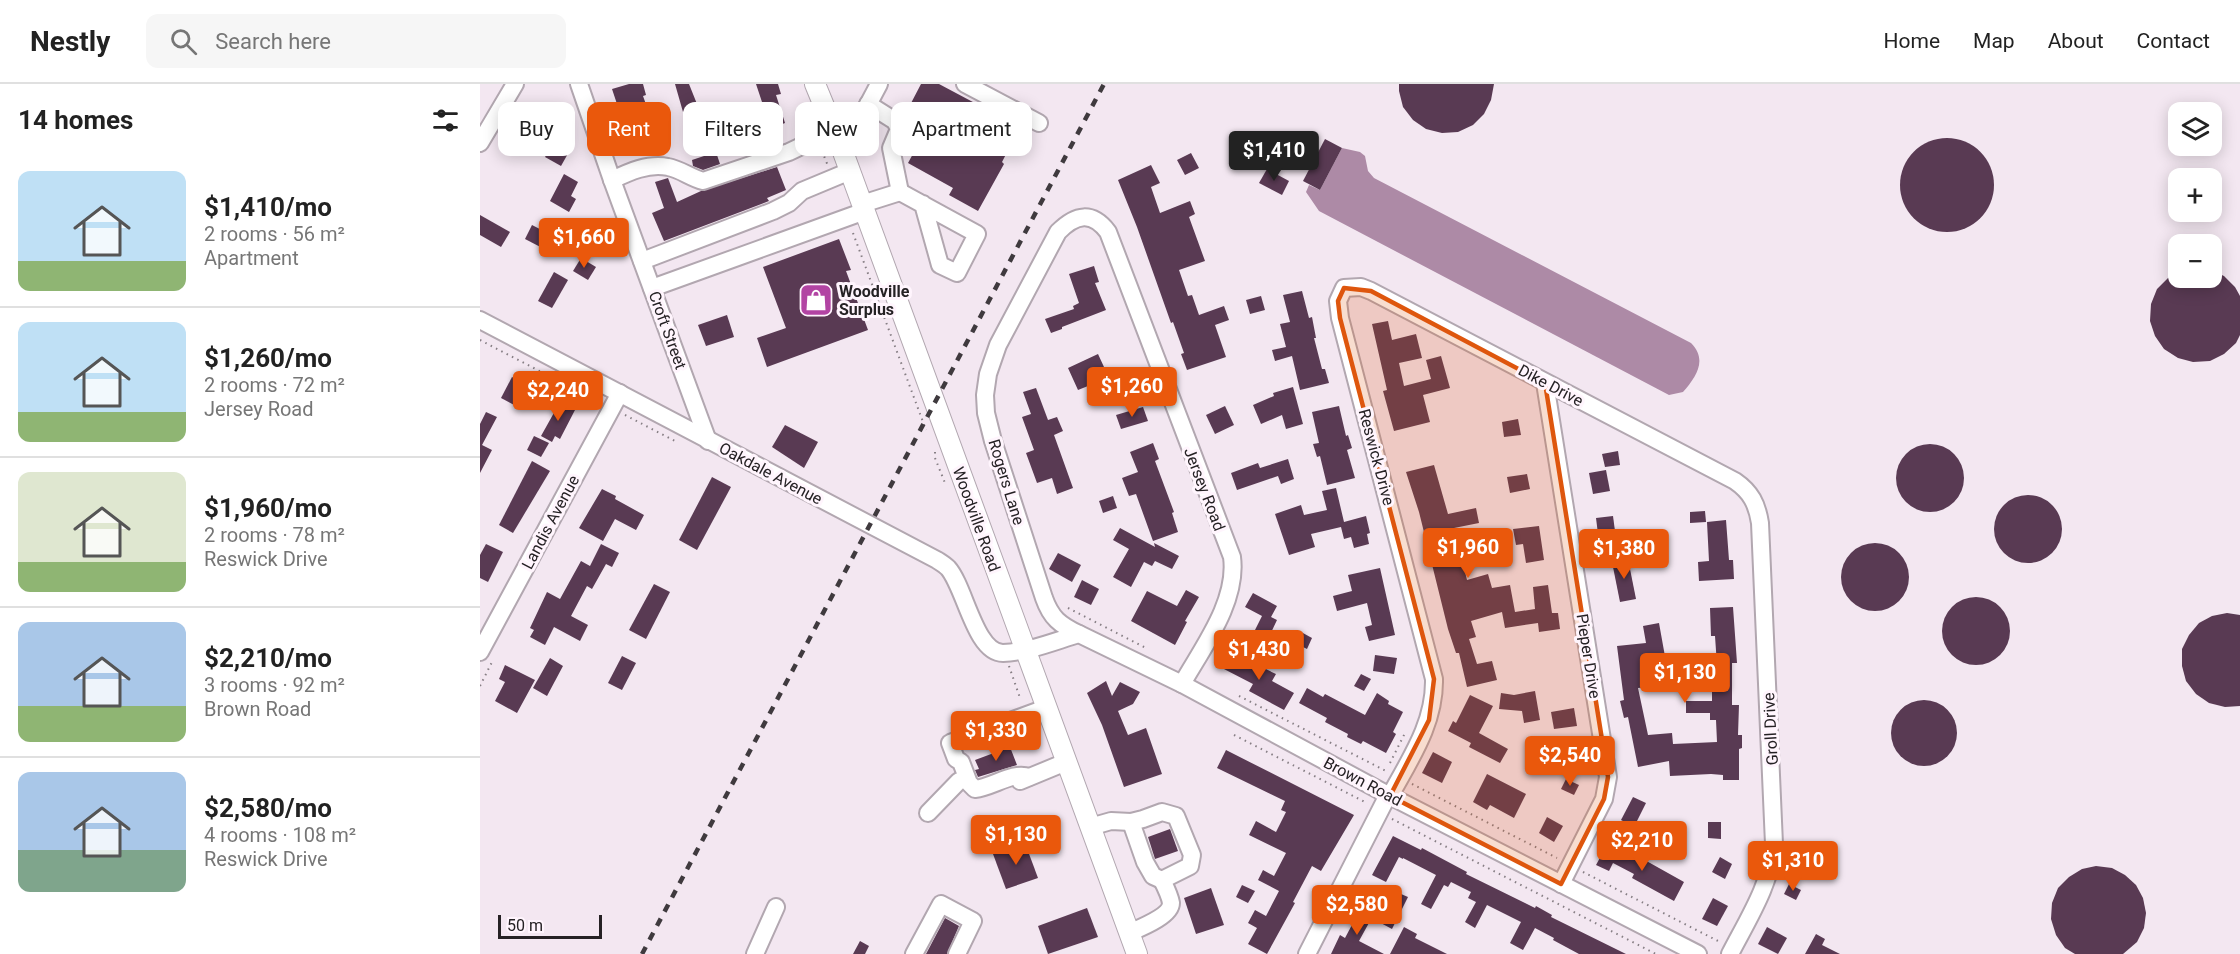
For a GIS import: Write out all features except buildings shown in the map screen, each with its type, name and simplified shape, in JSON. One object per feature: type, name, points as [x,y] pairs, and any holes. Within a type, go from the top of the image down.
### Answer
[{"type":"main road","name":"Woodville Road","points":[[815,84],[819,102]]},
{"type":"main road","name":"Woodville Road","points":[[843,156],[841,175],[858,211],[1015,651],[1046,708],[1137,954]]},
{"type":"street","points":[[480,143],[516,84]]},
{"type":"street","name":"Croft Street","points":[[579,84],[708,441]]},
{"type":"street","points":[[869,102],[879,84]]},
{"type":"street","points":[[965,84],[1039,123]]},
{"type":"street","points":[[879,111],[896,121],[898,129],[891,148],[900,192]]},
{"type":"street","points":[[612,180],[651,166],[667,167],[704,181],[795,149]]},
{"type":"street","points":[[642,261],[773,211],[789,203],[802,191],[841,175]]},
{"type":"street","points":[[900,192],[923,204]]},
{"type":"street","points":[[652,288],[858,211],[900,192]]},
{"type":"street","name":"Jersey Road","points":[[1014,316],[1058,232],[1064,226],[1081,218],[1096,219],[1108,232],[1115,248],[1232,557],[1234,579],[1228,601],[1182,684]]},
{"type":"street","name":"Dike Drive","points":[[1344,288],[1361,287],[1371,291],[1735,481],[1752,497]]},
{"type":"street","name":"Reswick Drive","points":[[1307,954],[1429,720],[1434,693],[1434,679],[1340,318],[1338,301],[1344,288]]},
{"type":"street","name":"Rogers Lane","points":[[1014,316],[998,345],[988,374],[985,395],[986,412],[993,441],[1048,611],[1063,627],[1079,634]]},
{"type":"street","name":"Oakdale Avenue","points":[[480,320],[937,560],[948,568],[956,581],[985,644],[991,650],[1015,651]]},
{"type":"street","name":"Pieper Drive","points":[[1545,383],[1608,777],[1604,799],[1561,884]]},
{"type":"street","name":"Landis Avenue","points":[[488,652],[620,393]]},
{"type":"street","name":"Groll Drive","points":[[1730,954],[1765,885],[1773,858],[1774,844],[1760,523],[1752,497]]},
{"type":"street","points":[[1015,651],[1079,634]]},
{"type":"street","name":"Brown Road","points":[[1079,634],[1182,684],[1389,795],[1698,954]]},
{"type":"street","points":[[1046,708],[950,742],[956,759],[954,764],[959,781],[971,795],[981,796],[1066,762]]},
{"type":"street","points":[[956,759],[961,762],[969,783],[975,789],[985,788],[1021,774],[1029,777]]},
{"type":"street","points":[[928,813],[959,781]]},
{"type":"street","points":[[1090,827],[1112,821],[1131,822],[1162,812],[1176,816],[1192,860],[1190,866],[1162,880]]},
{"type":"street","points":[[1129,933],[1165,915],[1171,902],[1162,880],[1153,876],[1145,862],[1131,822]]},
{"type":"street","points":[[914,954],[941,904],[973,921],[957,954]]},
{"type":"street","points":[[755,954],[777,907]]},
{"type":"path","points":[[834,156],[841,175]]},
{"type":"path","points":[[858,211],[926,431]]},
{"type":"path","points":[[480,340],[598,401]]},
{"type":"path","points":[[623,414],[677,442]]},
{"type":"path","points":[[935,452],[935,458],[947,487]]},
{"type":"path","points":[[1015,651],[1020,698]]},
{"type":"path","points":[[480,686],[488,652]]},
{"type":"path","points":[[1386,771],[1405,733]]},
{"type":"path","points":[[1234,735],[1656,954]]},
{"type":"highlighted area","points":[[1344,288],[1371,291],[1545,383],[1608,777],[1604,799],[1561,884],[1390,796],[1429,720],[1434,679],[1340,318],[1338,301]]},
{"type":"shaded area","points":[[1342,148],[1360,152],[1365,156],[1368,171],[1374,178],[1691,343],[1699,356],[1696,374],[1683,392],[1669,395],[1319,211],[1306,192],[1309,185],[1320,190]]},
{"type":"railway","points":[[642,954],[1104,84]]},
{"type":"place","name":"Woodville Surplus","points":[[816,300]]}]
